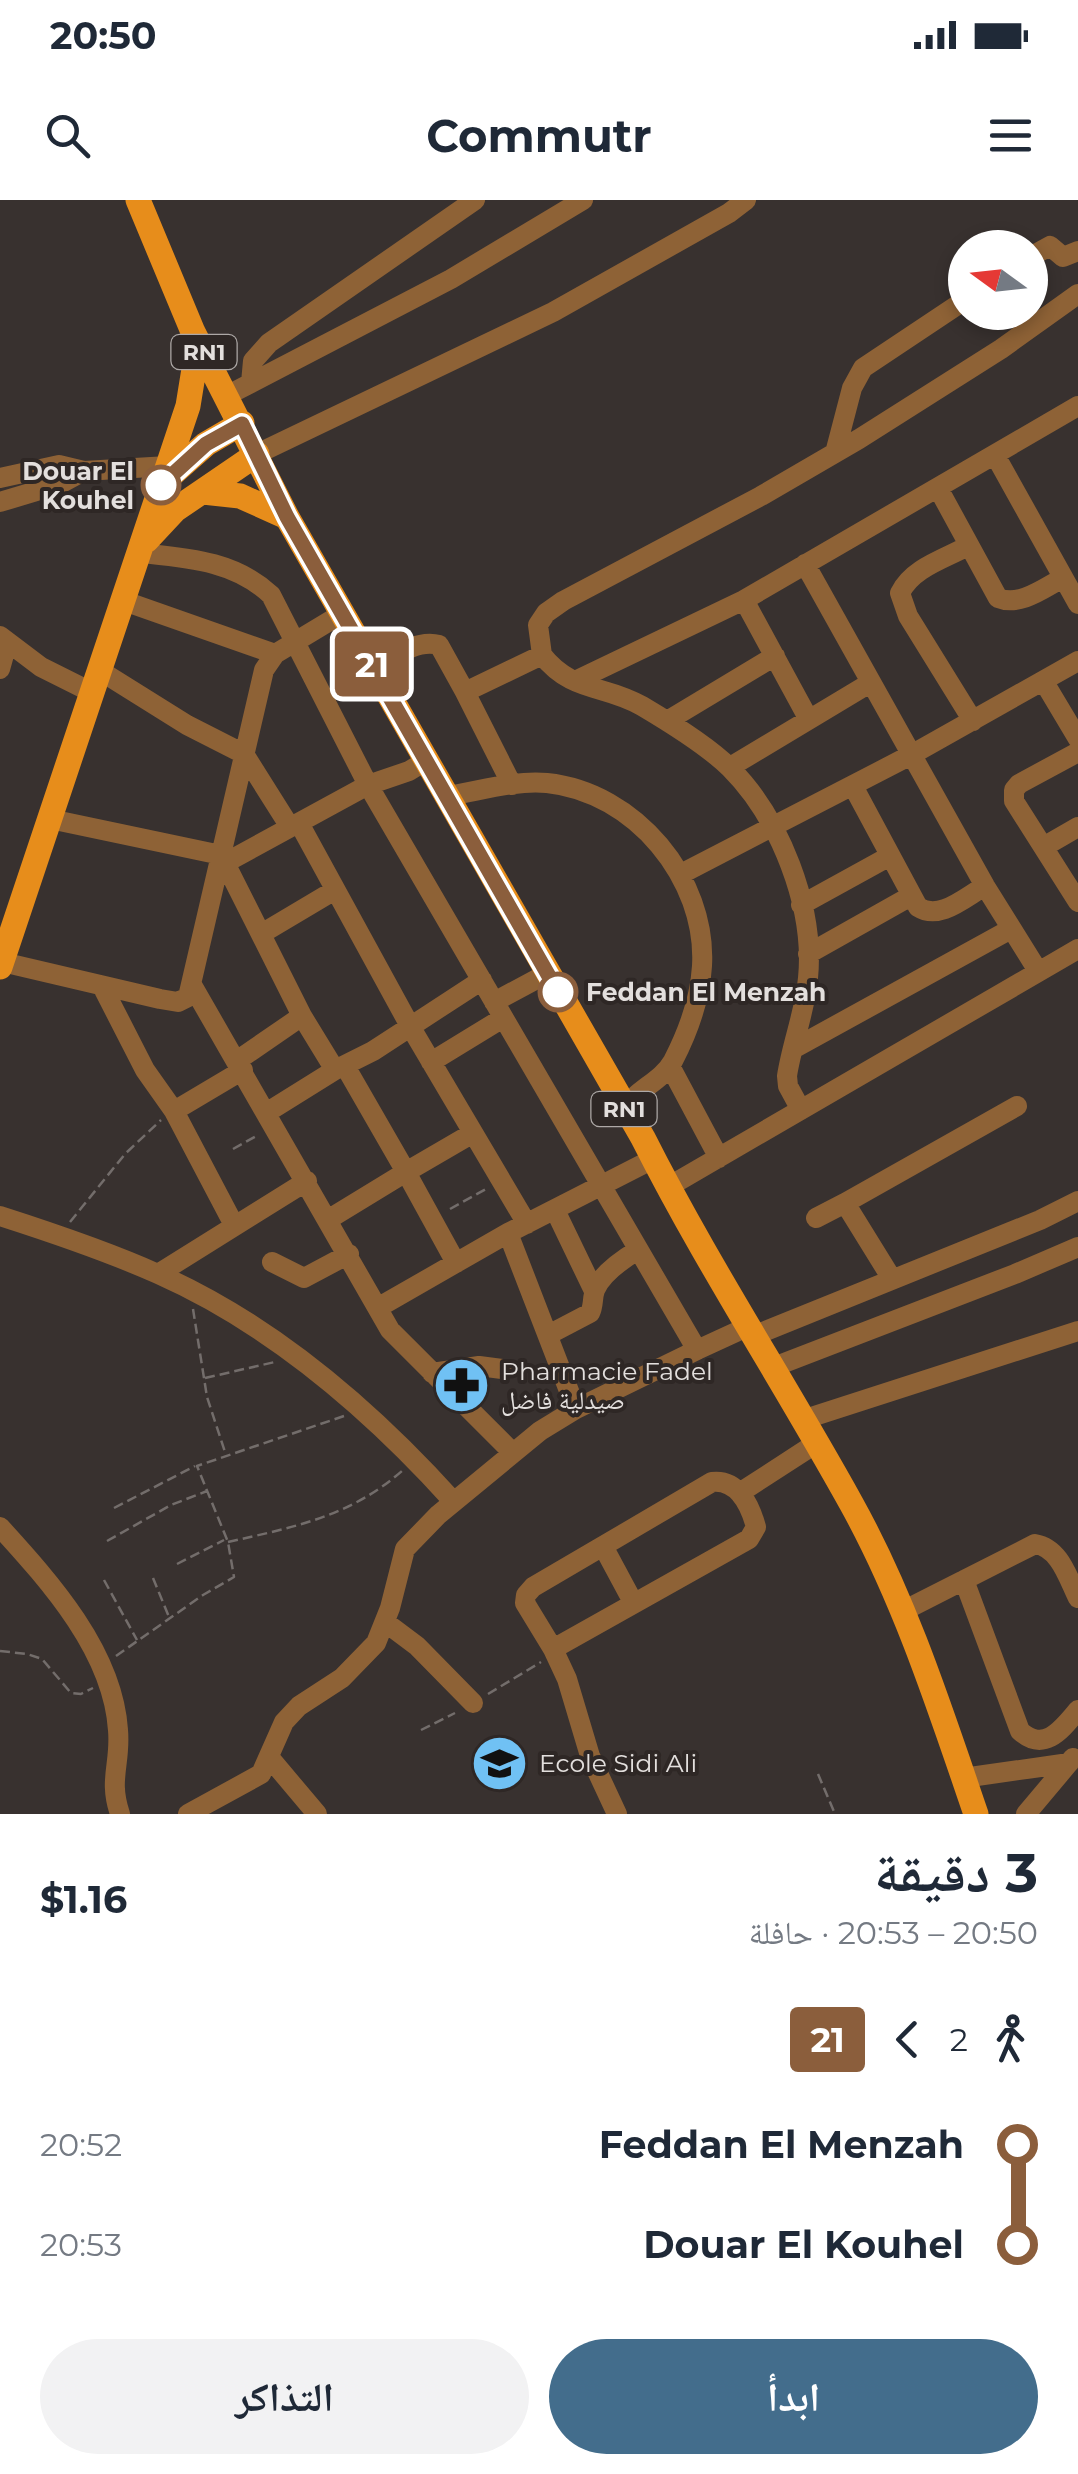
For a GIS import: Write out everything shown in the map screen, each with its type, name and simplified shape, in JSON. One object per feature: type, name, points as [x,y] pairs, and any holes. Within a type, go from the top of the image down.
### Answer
[{"type":"main road","name":"RN1","points":[[138,200],[193,332],[287,517],[750,1332],[852,1504],[903,1611],[976,1814]]},
{"type":"main road","points":[[1,964],[5,935],[50,819],[143,548],[191,389],[193,332]]},
{"type":"main road","points":[[164,476],[206,444],[242,424]]},
{"type":"main road","points":[[143,548],[175,510],[257,454]]},
{"type":"main road","points":[[203,492],[240,496],[287,517]]},
{"type":"street","points":[[252,383],[252,361],[269,343],[475,200]]},
{"type":"street","points":[[226,396],[452,279],[583,200]]},
{"type":"street","points":[[257,454],[553,312],[732,204]]},
{"type":"street","points":[[1048,247],[1064,257],[1078,251]]},
{"type":"street","points":[[801,1110],[788,1086],[808,954],[794,878],[774,828],[730,767],[666,721],[635,702],[561,677],[542,655],[538,626],[546,613],[835,453],[1001,349],[1078,294]]},
{"type":"street","points":[[835,453],[852,388],[863,368],[948,311]]},
{"type":"street","points":[[575,681],[744,600],[1078,406]]},
{"type":"street","points":[[994,454],[1078,604]]},
{"type":"street","points":[[0,478],[59,465],[84,472],[164,476]]},
{"type":"street","points":[[0,502],[60,484],[84,472]]},
{"type":"street","points":[[938,488],[998,598],[1025,598],[1064,578]]},
{"type":"street","points":[[968,546],[917,572],[906,580],[900,593],[908,616],[973,720]]},
{"type":"street","points":[[143,548],[213,562],[245,576],[271,596],[368,785],[697,1350]]},
{"type":"street","points":[[805,564],[985,886],[1038,971]]},
{"type":"street","points":[[744,600],[808,718]]},
{"type":"street","points":[[124,601],[275,654]]},
{"type":"street","points":[[1,964],[178,1002],[188,996],[223,859],[260,680],[275,654],[343,613]]},
{"type":"street","points":[[0,669],[4,640],[56,676],[95,681],[244,754],[335,890],[501,1180],[548,1336],[576,1408]]},
{"type":"street","points":[[374,668],[412,647],[429,643],[438,646],[512,785]]},
{"type":"street","points":[[465,692],[542,655]]},
{"type":"street","points":[[666,721],[775,656]]},
{"type":"street","points":[[682,874],[911,755],[1078,660]]},
{"type":"street","points":[[1044,682],[1078,739]]},
{"type":"street","points":[[730,767],[870,683]]},
{"type":"street","points":[[1078,752],[1028,778],[1014,790],[1014,801],[1078,902]]},
{"type":"street","points":[[50,819],[223,859],[368,785],[428,760]]},
{"type":"street","points":[[448,796],[546,783],[581,792],[614,807],[648,834],[682,874],[700,931],[702,965],[696,1002],[670,1066],[624,1108]]},
{"type":"street","points":[[853,786],[918,908],[934,913],[985,886]]},
{"type":"street","points":[[1045,846],[1078,827]]},
{"type":"street","points":[[801,905],[890,856]]},
{"type":"street","points":[[223,859],[302,1016],[406,1172],[456,1262]]},
{"type":"street","points":[[261,934],[335,890]]},
{"type":"street","points":[[808,954],[911,896]]},
{"type":"street","points":[[793,1049],[1011,928]]},
{"type":"street","points":[[668,1187],[1078,949]]},
{"type":"street","points":[[431,1062],[548,973]]},
{"type":"street","points":[[270,1120],[340,1068],[482,980]]},
{"type":"street","points":[[192,985],[390,1330],[512,1452]]},
{"type":"street","points":[[102,986],[234,1225]]},
{"type":"street","points":[[174,1111],[302,1016]]},
{"type":"street","points":[[670,1066],[719,1158]]},
{"type":"street","points":[[816,1218],[1017,1106]]},
{"type":"street","points":[[329,1219],[472,1133]]},
{"type":"street","points":[[378,1307],[653,1159]]},
{"type":"street","points":[[158,1274],[307,1181]]},
{"type":"street","points":[[188,1814],[257,1778],[266,1767],[284,1722],[358,1664],[376,1643],[405,1549],[453,1501],[512,1452],[576,1408],[697,1350],[892,1278],[1040,1220],[1078,1201]]},
{"type":"street","points":[[845,1203],[892,1278]]},
{"type":"street","points":[[554,1210],[594,1291]]},
{"type":"street","points":[[0,1216],[59,1235],[190,1290],[340,1388],[453,1501]]},
{"type":"street","points":[[771,1368],[1078,1247]]},
{"type":"street","points":[[548,1336],[590,1313],[594,1291],[612,1270],[638,1250]]},
{"type":"street","points":[[272,1262],[304,1278],[349,1254]]},
{"type":"street","points":[[802,1420],[1078,1331]]},
{"type":"street","points":[[432,1373],[479,1366],[502,1369]]},
{"type":"street","points":[[741,1492],[815,1444]]},
{"type":"street","points":[[554,1651],[633,1602],[749,1539],[756,1527],[741,1492],[725,1482],[712,1482],[604,1548],[541,1581],[526,1595],[529,1611],[567,1678],[590,1756],[617,1814]]},
{"type":"street","points":[[0,1527],[62,1602],[105,1673],[119,1733],[112,1786],[120,1814]]},
{"type":"street","points":[[903,1611],[1035,1544],[1042,1544],[1056,1555],[1078,1598]]},
{"type":"street","points":[[604,1548],[633,1602]]},
{"type":"street","points":[[964,1580],[1020,1732],[1034,1741],[1048,1740],[1078,1710]]},
{"type":"street","points":[[385,1622],[417,1646],[473,1703]]},
{"type":"street","points":[[269,1757],[317,1814]]},
{"type":"street","points":[[964,1778],[1073,1758]]},
{"type":"street","points":[[1026,1814],[1073,1758]]},
{"type":"path","points":[[59,1235],[136,1142],[174,1111]]},
{"type":"path","points":[[233,1149],[270,1120]]},
{"type":"path","points":[[431,1220],[501,1180]]},
{"type":"path","points":[[190,1290],[204,1378],[225,1454]]},
{"type":"path","points":[[204,1378],[256,1369],[294,1356]]},
{"type":"path","points":[[114,1508],[225,1454],[364,1410]]},
{"type":"path","points":[[177,1564],[227,1540],[345,1510],[382,1488],[413,1459]]},
{"type":"path","points":[[0,1651],[42,1659],[71,1693],[81,1694],[137,1642],[203,1595],[233,1580],[235,1572],[227,1540],[197,1466]]},
{"type":"path","points":[[107,1541],[171,1505],[208,1490]]},
{"type":"path","points":[[153,1578],[170,1618]]},
{"type":"path","points":[[104,1580],[137,1642]]},
{"type":"path","points":[[421,1730],[473,1703],[554,1651]]},
{"type":"path","points":[[818,1774],[835,1814]]},
{"type":"bus line","name":"21","points":[[161,485],[206,444],[242,424],[287,517],[558,992]]},
{"type":"place","name":"Douar El Kouhel","points":[[161,485]]},
{"type":"place","name":"Feddan El Menzah","points":[[558,992]]},
{"type":"place","name":"Pharmacie Fadel صيدلية فاضل","points":[[462,1385]]},
{"type":"place","name":"Ecole Sidi Ali","points":[[500,1763]]}]
